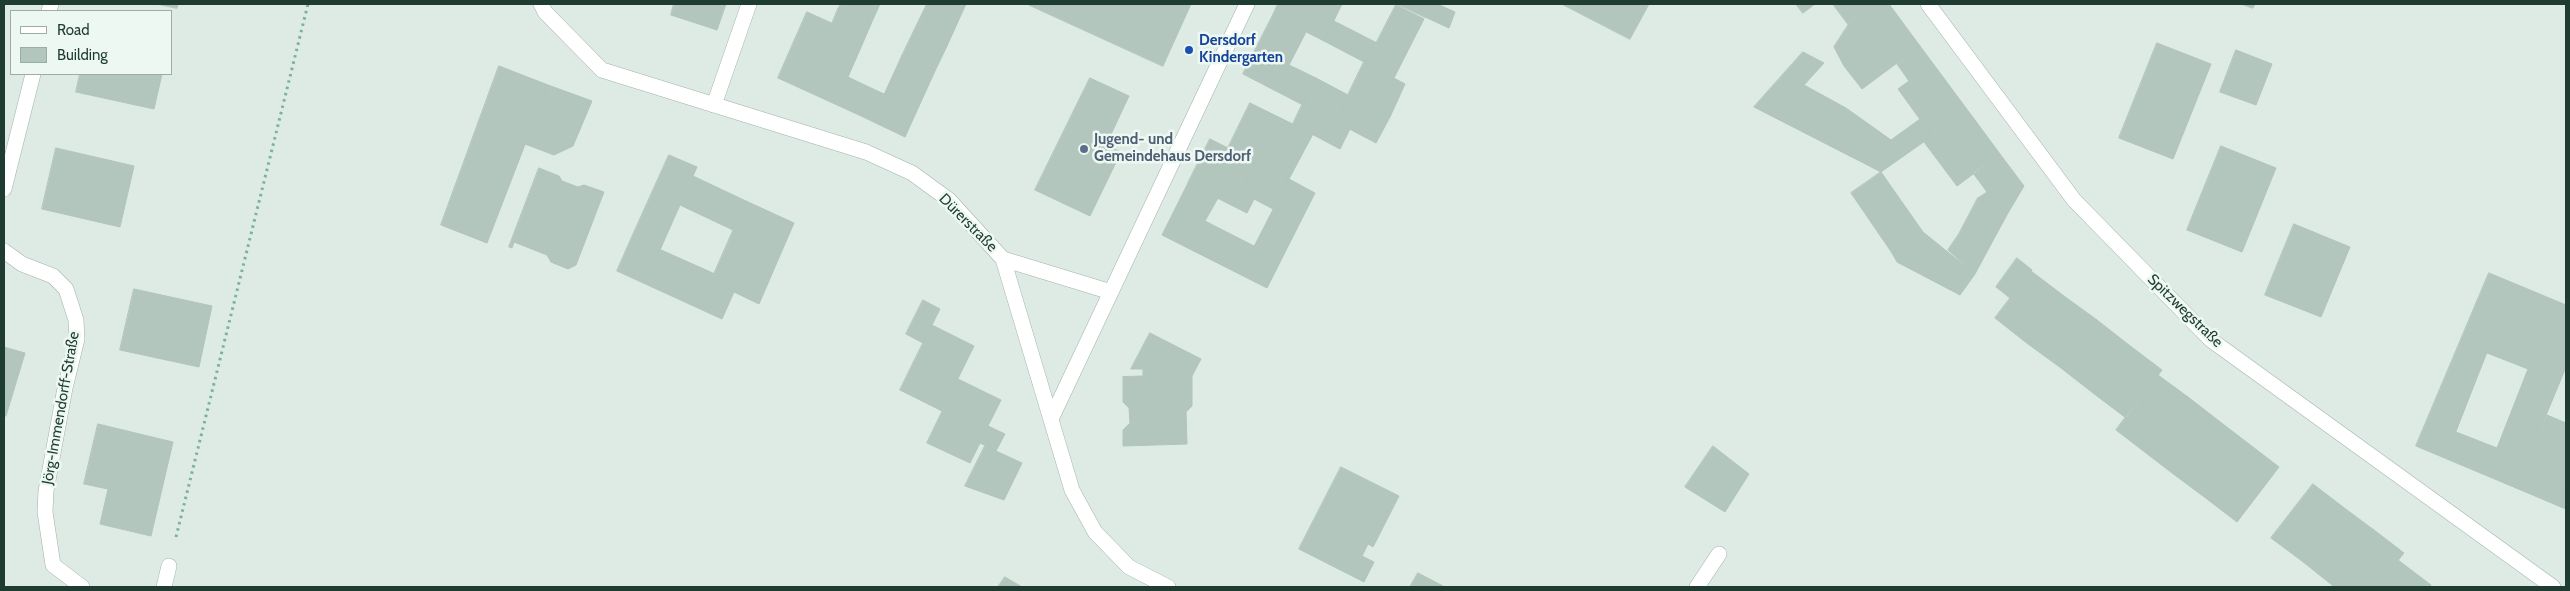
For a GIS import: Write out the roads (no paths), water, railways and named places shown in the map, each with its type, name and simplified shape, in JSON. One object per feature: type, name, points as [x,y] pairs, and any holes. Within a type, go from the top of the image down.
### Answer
[{"type":"street","name":"Dürerstraße","points":[[541,4],[545,12],[602,70],[866,152],[912,174],[949,200],[1003,259],[1072,490],[1095,532],[1129,567],[1168,587]]},
{"type":"street","points":[[714,105],[749,4]]},
{"type":"street","points":[[1051,419],[1247,4]]},
{"type":"street","name":"Spitzwegstraße","points":[[1928,4],[2074,200],[2211,340],[2553,587]]},
{"type":"street","points":[[4,189],[33,75]]},
{"type":"street","name":"Jörg-Immendorff-Straße","points":[[4,251],[22,264],[53,276],[66,289],[72,305],[76,339],[64,388],[46,491],[45,512],[52,566],[82,587]]},
{"type":"street","points":[[1003,259],[1110,292]]},
{"type":"street","points":[[1697,587],[1719,554]]},
{"type":"street","points":[[164,587],[169,566]]},
{"type":"place","name":"Dersdorf Kindergarten","points":[[1189,50]]},
{"type":"place","name":"Jugend- und Gemeindehaus Dersdorf","points":[[1084,149]]}]
